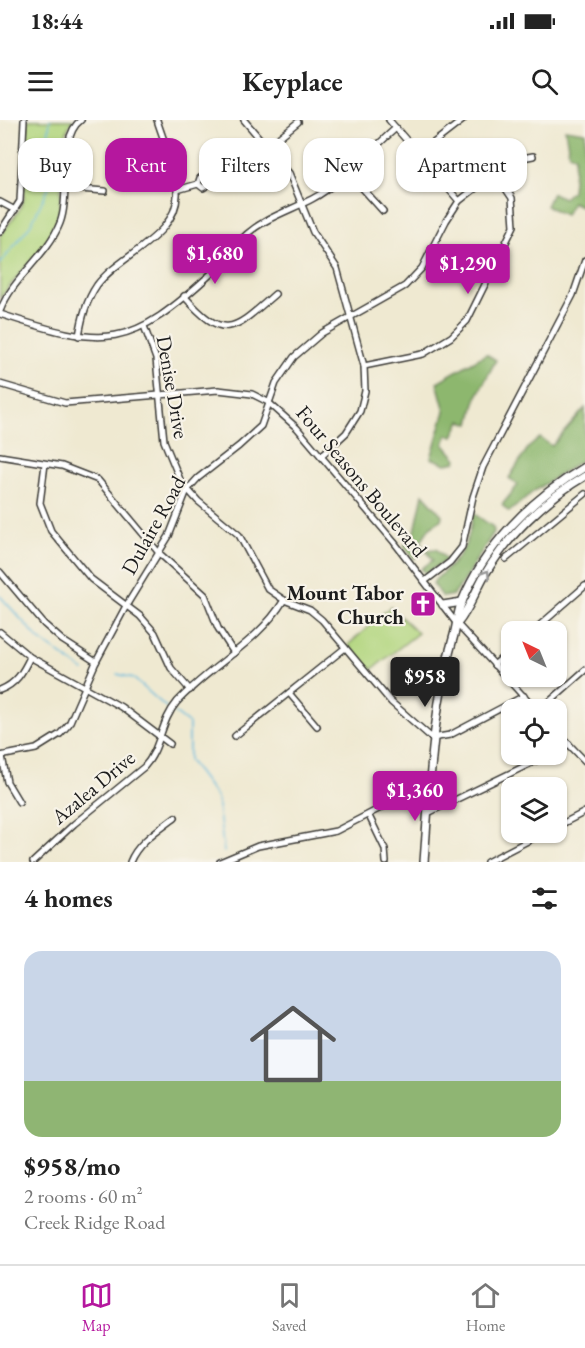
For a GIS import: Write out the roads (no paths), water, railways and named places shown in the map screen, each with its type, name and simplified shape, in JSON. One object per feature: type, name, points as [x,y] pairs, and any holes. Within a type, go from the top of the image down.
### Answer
[{"type":"main road","points":[[424,862],[432,738],[447,657],[462,602],[480,567],[506,531],[538,500],[585,467]]},
{"type":"main road","points":[[457,624],[465,615],[494,560],[517,531],[548,502],[585,476]]},
{"type":"main road","points":[[443,605],[462,602]]},
{"type":"street","points":[[0,231],[15,210],[21,194],[24,120]]},
{"type":"street","points":[[70,138],[71,132],[81,120]]},
{"type":"street","points":[[157,120],[162,138]]},
{"type":"street","points":[[244,120],[259,138]]},
{"type":"street","points":[[389,120],[405,138]]},
{"type":"street","points":[[440,138],[463,120]]},
{"type":"street","points":[[278,138],[298,122]]},
{"type":"street","points":[[384,139],[396,128]]},
{"type":"street","name":"Dulaire Road","points":[[527,157],[533,156]]},
{"type":"street","points":[[291,177],[314,232],[337,268],[364,366],[365,391],[360,411],[346,433],[321,456]]},
{"type":"street","points":[[187,187],[198,184]]},
{"type":"street","points":[[93,190],[105,191]]},
{"type":"street","points":[[65,192],[60,224],[52,238],[14,285],[0,312],[79,336],[108,338],[144,326],[184,296],[229,256],[248,233],[321,192]]},
{"type":"street","points":[[79,336],[85,309],[98,285],[108,273],[165,227],[174,211],[177,192]]},
{"type":"street","points":[[366,192],[383,211]]},
{"type":"street","points":[[451,192],[459,201]]},
{"type":"street","name":"Dulaire Road","points":[[1,756],[36,749],[60,734],[75,713],[96,662],[126,606],[169,536],[187,490],[198,478],[261,426],[268,402],[281,375],[299,352],[322,333],[400,290],[416,276],[449,215],[459,201],[471,192]]},
{"type":"street","points":[[364,366],[423,354],[452,337],[467,321],[514,226],[514,208],[508,192]]},
{"type":"street","points":[[0,202],[15,210]]},
{"type":"street","points":[[425,581],[450,562],[462,547],[468,531],[473,497],[483,467],[573,295],[585,260]]},
{"type":"street","points":[[184,296],[211,324],[228,327],[248,318],[275,294]]},
{"type":"street","name":"Denise Drive","points":[[144,326],[156,359],[164,441],[175,472],[187,490],[239,534],[252,554],[264,583],[284,600],[310,610],[397,708],[432,738]]},
{"type":"street","name":"Four Seasons Boulevard","points":[[0,384],[65,403],[235,391],[252,394],[280,409],[425,581],[457,624],[527,699]]},
{"type":"street","points":[[0,456],[62,466],[98,480],[159,553],[205,595],[218,628],[234,653]]},
{"type":"street","points":[[45,464],[40,503],[51,531],[91,579],[107,594],[126,606],[155,633],[171,668],[190,690]]},
{"type":"street","points":[[506,559],[585,494]]},
{"type":"street","points":[[0,572],[44,624],[62,640],[96,662]]},
{"type":"street","points":[[545,621],[585,586]]},
{"type":"street","name":"Azalea Drive","points":[[33,862],[66,831],[144,768],[153,758],[172,709],[190,690],[259,633],[284,600]]},
{"type":"street","points":[[0,632],[30,657],[121,707],[170,744]]},
{"type":"street","points":[[235,736],[345,648]]},
{"type":"street","points":[[0,690],[13,683],[23,672],[30,657]]},
{"type":"street","points":[[494,664],[501,658]]},
{"type":"street","points":[[551,699],[585,670]]},
{"type":"street","points":[[289,693],[316,726]]},
{"type":"street","points":[[432,738],[450,735],[524,696]]},
{"type":"street","points":[[568,744],[584,758]]},
{"type":"street","points":[[1,756],[7,782],[19,802]]},
{"type":"street","points":[[428,813],[527,765]]},
{"type":"street","points":[[220,862],[258,846],[329,834],[369,816],[429,783]]},
{"type":"street","points":[[567,821],[585,812]]},
{"type":"street","points":[[369,816],[385,849],[386,862]]},
{"type":"street","points":[[130,862],[145,840],[175,817]]},
{"type":"street","points":[[487,862],[524,843]]},
{"type":"waterway","points":[[0,264],[31,224],[48,189],[56,162],[48,137],[50,120]]},
{"type":"waterway","points":[[0,596],[39,639],[84,671]]},
{"type":"waterway","points":[[117,674],[133,678],[166,707]]},
{"type":"waterway","points":[[175,713],[189,724],[189,760],[217,798],[224,852]]},
{"type":"place","name":"Mount Tabor Church","points":[[423,604]]}]
